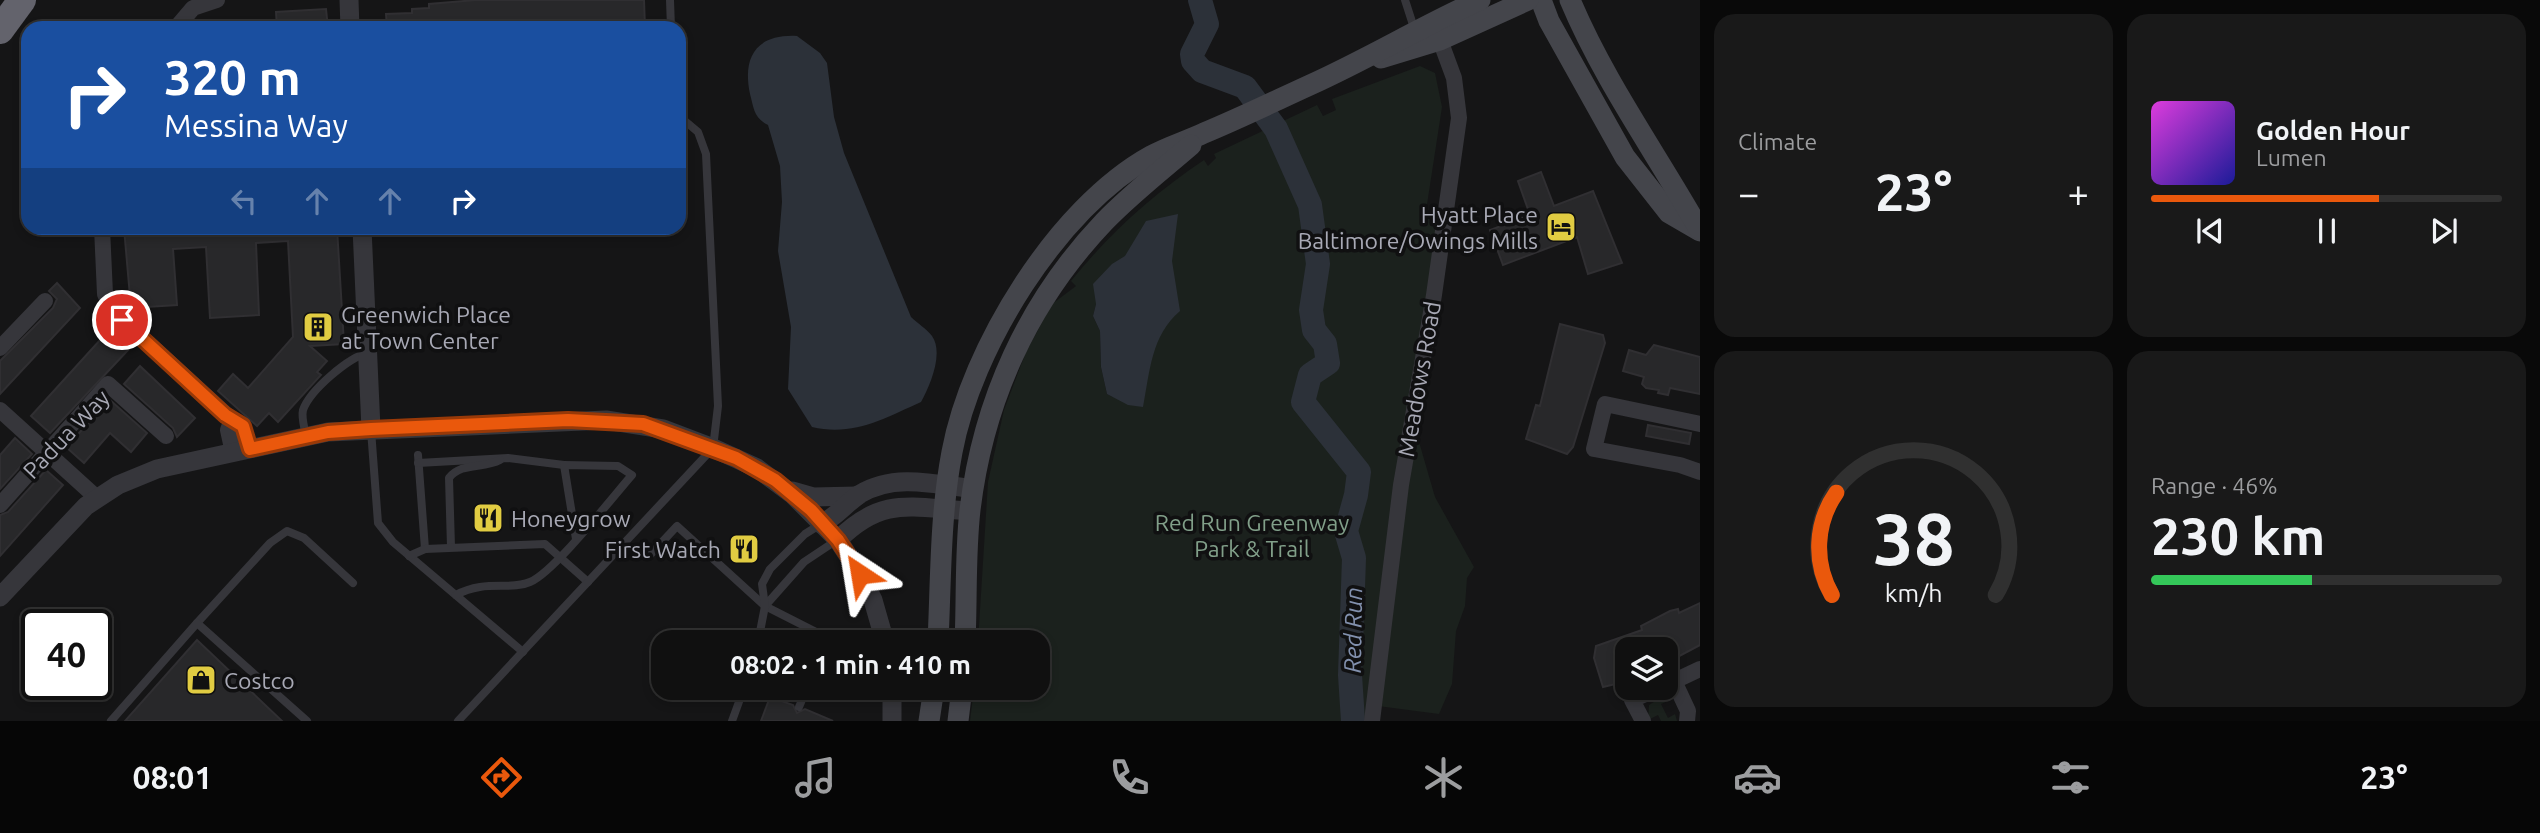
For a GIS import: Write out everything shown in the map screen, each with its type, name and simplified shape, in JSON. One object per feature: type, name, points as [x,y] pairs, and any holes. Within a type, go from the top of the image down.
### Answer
[{"type":"highway","points":[[0,30],[22,0]]},
{"type":"main road","points":[[1425,39],[1480,0]]},
{"type":"main road","points":[[938,630],[943,509],[958,428],[979,366],[1017,294],[1066,229],[1116,182],[1150,156],[1345,69],[1528,0]]},
{"type":"main road","points":[[1541,0],[1549,21],[1625,157],[1669,213],[1700,231]]},
{"type":"main road","points":[[1570,0],[1614,90],[1661,162],[1700,231]]},
{"type":"main road","points":[[965,630],[973,489],[979,454],[1002,379],[1038,307],[1082,247],[1105,221],[1206,132]]},
{"type":"main road","points":[[929,721],[932,700]]},
{"type":"main road","points":[[958,721],[961,700]]},
{"type":"street","points":[[182,21],[194,8],[217,0]]},
{"type":"street","points":[[349,0],[350,21]]},
{"type":"street","name":"Meadows Road","points":[[1372,721],[1404,463],[1434,295],[1458,118],[1454,78],[1425,39]]},
{"type":"street","points":[[102,235],[105,294],[112,310],[232,420],[243,426],[242,451]]},
{"type":"street","points":[[362,235],[371,429]]},
{"type":"street","points":[[0,348],[45,301]]},
{"type":"street","name":"Padua Way","points":[[0,505],[108,384],[166,436]]},
{"type":"street","points":[[1700,424],[1605,404],[1594,449],[1680,465],[1700,472]]},
{"type":"street","points":[[3,417],[47,452],[97,498]]},
{"type":"street","points":[[0,597],[59,531],[97,498],[118,485],[157,468],[306,437],[371,429],[606,420],[663,429],[713,448],[757,468],[787,490],[811,510],[838,540],[873,600],[882,630]]},
{"type":"street","points":[[821,524],[835,517],[857,496],[898,481],[973,489]]},
{"type":"street","points":[[787,490],[813,497],[857,496]]},
{"type":"street","points":[[838,540],[865,516],[877,510],[899,507],[970,511]]},
{"type":"street","points":[[860,574],[858,538],[865,520],[877,510]]},
{"type":"street","points":[[1678,679],[1700,669]]},
{"type":"street","points":[[1678,699],[1688,712],[1687,721]]},
{"type":"street","points":[[892,700],[892,721]]},
{"type":"street","points":[[1632,700],[1643,721]]},
{"type":"lane","points":[[670,0],[671,21]]},
{"type":"lane","points":[[1405,0],[1425,39]]},
{"type":"lane","points":[[458,721],[713,448],[718,406],[706,154],[698,132],[686,123]]},
{"type":"lane","points":[[306,437],[303,414],[309,400],[346,362],[368,353]]},
{"type":"lane","points":[[371,429],[378,523],[409,556],[523,652]]},
{"type":"lane","points":[[425,549],[418,459],[503,458],[564,465],[618,466],[632,475],[561,556],[530,583],[470,587],[456,595]]},
{"type":"lane","points":[[451,547],[449,478],[463,468],[490,466],[503,458]]},
{"type":"lane","points":[[564,465],[576,539]]},
{"type":"lane","points":[[760,630],[765,606],[762,583],[771,569],[805,534],[821,524]]},
{"type":"lane","points":[[650,555],[677,526],[765,606],[812,630]]},
{"type":"lane","points":[[111,721],[270,543],[287,531],[304,538],[353,583]]},
{"type":"lane","points":[[765,606],[804,562],[838,540]]},
{"type":"lane","points":[[409,556],[425,549],[545,544],[588,582]]},
{"type":"lane","points":[[197,623],[307,721]]},
{"type":"lane","points":[[732,721],[740,700]]},
{"type":"lane","points":[[799,707],[802,700]]},
{"type":"green space","name":"Red Run Greenway Park & Trail","points":[[1420,66],[1435,73],[1442,107],[1426,211],[1440,214],[1415,428],[1435,497],[1474,567],[1467,578],[1465,606],[1456,631],[1452,684],[1439,714],[1378,706],[1376,721],[970,721],[973,700],[1050,700],[1050,630],[979,630],[988,482],[1004,410],[1026,352],[1052,304],[1076,286],[1071,281],[1117,231],[1149,201],[1204,160],[1208,166],[1216,158],[1214,154],[1317,105],[1323,116],[1336,110],[1332,99]],"holes":[[[1096,304],[1113,397],[1107,394],[1101,367],[1100,331],[1093,316]]]},
{"type":"green space","points":[[1657,700],[1670,700],[1661,704],[1668,718],[1675,714],[1677,721],[1661,721],[1658,715],[1648,720],[1649,705]]},
{"type":"shaded area","points":[[783,36],[797,36],[820,53],[827,63],[834,117],[844,153],[911,317],[932,336],[937,351],[932,379],[921,402],[882,420],[841,430],[812,427],[788,389],[791,327],[778,251],[782,202],[780,166],[768,125],[757,116],[754,109],[748,81],[751,58],[762,43]]},
{"type":"shaded area","points":[[1178,214],[1172,261],[1180,311],[1170,321],[1157,343],[1143,407],[1128,405],[1107,394],[1101,367],[1100,331],[1093,316],[1096,304],[1093,284],[1112,264],[1125,256],[1146,221]]},
{"type":"building","points":[[476,0],[644,0],[645,21],[386,21],[386,14],[412,13],[412,9],[429,8],[429,4]]},
{"type":"building","points":[[326,9],[327,21],[277,21],[276,12]]},
{"type":"building","points":[[1541,172],[1554,206],[1593,191],[1622,263],[1588,274],[1577,237],[1503,265],[1490,230],[1530,215],[1518,181]]},
{"type":"building","name":"Greenwich Place at Town Center","points":[[125,235],[337,235],[344,344],[310,346],[327,361],[317,372],[321,375],[278,422],[269,413],[257,426],[218,391],[233,374],[248,388],[293,337],[288,241],[256,243],[259,315],[210,318],[206,247],[173,249],[177,305],[131,308]]},
{"type":"building","points":[[57,283],[80,308],[0,394],[0,361],[53,308],[57,299],[49,291]]},
{"type":"building","points":[[1560,324],[1603,335],[1605,343],[1573,447],[1567,454],[1526,439],[1536,405],[1540,406]]},
{"type":"building","points":[[108,336],[114,342],[118,339],[129,349],[50,433],[31,416],[101,339],[103,341]]},
{"type":"building","points":[[1654,345],[1700,357],[1700,394],[1670,388],[1668,395],[1658,393],[1659,390],[1646,388],[1642,384],[1644,377],[1623,371],[1629,350],[1646,355]]},
{"type":"building","points":[[140,366],[195,418],[177,437],[173,428],[124,384]]},
{"type":"building","points":[[110,400],[147,433],[131,452],[110,433],[84,463],[66,447]]},
{"type":"building","points":[[1648,425],[1691,433],[1689,444],[1646,436]]},
{"type":"building","points":[[15,438],[32,454],[0,489],[0,455]]},
{"type":"building","points":[[46,470],[63,485],[0,556],[0,515],[8,512]]},
{"type":"building","points":[[1700,603],[1700,645],[1678,657],[1678,637],[1622,637],[1642,630],[1641,626],[1670,611],[1678,609],[1679,613]]},
{"type":"building","points":[[1615,639],[1615,684],[1603,687],[1594,658],[1596,646]]},
{"type":"building","name":"Costco","points":[[197,640],[282,721],[125,721]]},
{"type":"building","points":[[769,700],[779,700],[793,705],[797,713],[805,709],[833,721],[761,721]]},
{"type":"waterway","name":"Red Run","points":[[1200,0],[1207,24],[1192,54],[1193,61],[1202,71],[1245,87],[1276,129],[1310,205],[1318,264],[1311,310],[1314,330],[1325,344],[1328,363],[1310,375],[1303,402],[1359,472],[1346,531],[1354,558],[1350,675],[1353,721]]},
{"type":"place","name":"Hyatt Place Baltimore/Owings Mills","points":[[1561,227]]},
{"type":"place","name":"Greenwich Place at Town Center","points":[[318,327]]},
{"type":"place","name":"Honeygrow","points":[[488,518]]},
{"type":"place","name":"First Watch","points":[[744,549]]},
{"type":"place","name":"Costco","points":[[201,680]]},
{"type":"route","points":[[122,320],[225,415],[243,426],[250,449],[328,432],[371,429],[568,420],[643,424],[663,429],[736,458],[775,480],[811,510],[838,540],[860,574]]}]
